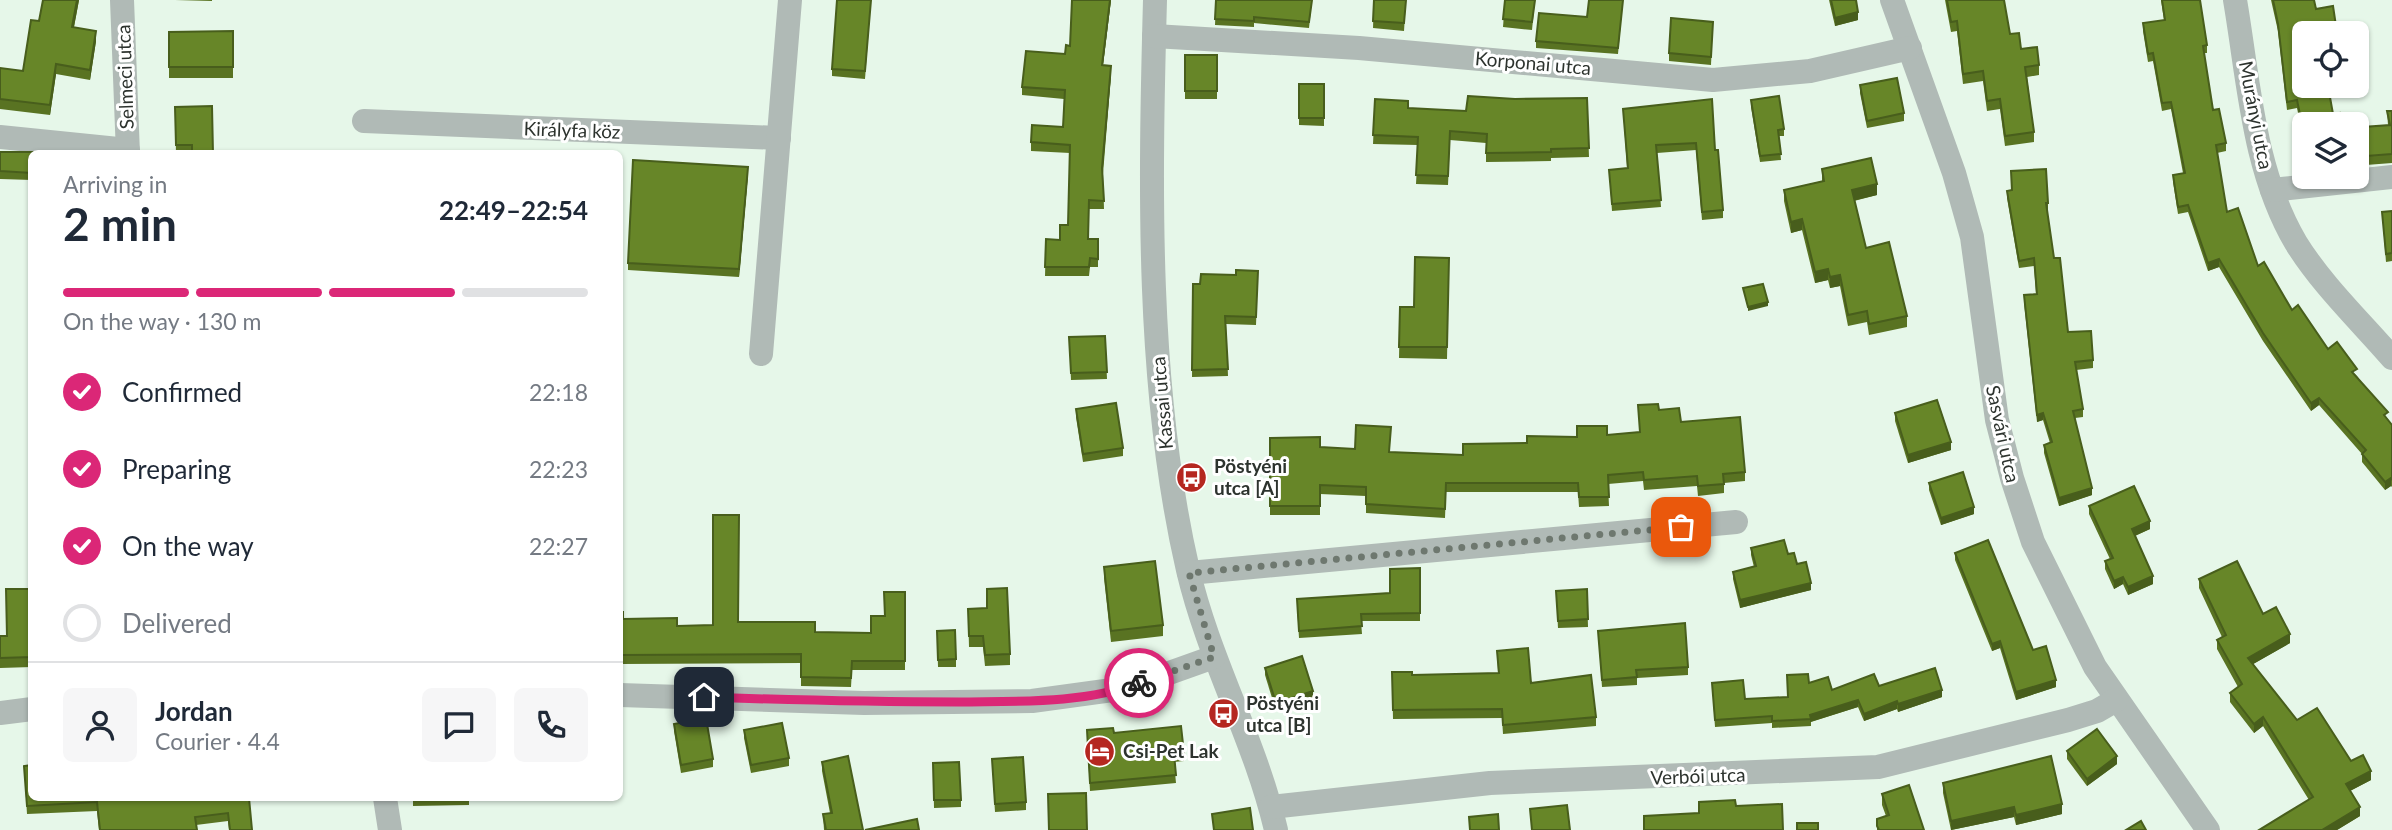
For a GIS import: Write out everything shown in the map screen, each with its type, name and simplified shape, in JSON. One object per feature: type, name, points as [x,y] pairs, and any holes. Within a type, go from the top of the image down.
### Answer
[{"type":"street","name":"Selmeci utca","points":[[122,0],[128,150]]},
{"type":"street","points":[[761,354],[790,0]]},
{"type":"street","name":"Kassai utca","points":[[1154,0],[1153,150],[1160,395],[1171,485],[1189,573],[1214,657],[1263,776],[1274,818]]},
{"type":"street","name":"Sasvári utca","points":[[1892,0],[1954,173],[1972,237],[1997,420],[2011,478],[2033,542],[2061,604],[2116,700],[2208,830]]},
{"type":"street","name":"Murányi utca","points":[[2235,0],[2262,163],[2272,190],[2309,262],[2392,358]]},
{"type":"street","name":"Korponai utca","points":[[1154,36],[1359,48],[1713,80],[1810,71],[1910,48]]},
{"type":"street","name":"Királyfa köz","points":[[364,121],[779,138]]},
{"type":"street","points":[[0,137],[111,150]]},
{"type":"street","points":[[2272,190],[2392,177]]},
{"type":"street","points":[[1189,573],[1736,522]]},
{"type":"street","points":[[623,695],[864,703],[1032,701],[1127,688],[1214,657]]},
{"type":"street","name":"Verbói utca","points":[[1274,818],[1490,783],[1878,767],[2078,717],[2097,711],[2116,700]]},
{"type":"street","points":[[0,713],[28,710]]},
{"type":"street","points":[[385,801],[390,830]]},
{"type":"building","points":[[43,0],[77,0],[72,27],[96,31],[90,70],[56,64],[50,105],[0,99],[0,68],[23,71],[31,20],[39,21]]},
{"type":"building","points":[[837,0],[871,0],[865,71],[832,69]]},
{"type":"building","points":[[1072,0],[1110,0],[1102,65],[1111,66],[1102,168],[1104,201],[1089,200],[1088,239],[1098,239],[1098,259],[1090,258],[1089,267],[1045,267],[1046,239],[1060,240],[1060,225],[1068,225],[1070,145],[1031,142],[1032,125],[1063,127],[1065,90],[1022,87],[1026,51],[1065,54],[1066,45],[1070,46]]},
{"type":"building","points":[[1216,0],[1312,0],[1309,22],[1254,17],[1254,21],[1215,19]]},
{"type":"building","points":[[1374,0],[1406,0],[1404,23],[1373,21]]},
{"type":"building","points":[[1505,0],[1535,0],[1532,22],[1503,19]]},
{"type":"building","points":[[1589,0],[1623,0],[1618,48],[1536,41],[1539,13],[1587,17]]},
{"type":"building","points":[[1831,0],[1856,0],[1858,12],[1835,18]]},
{"type":"building","points":[[1947,0],[2004,0],[2010,34],[2019,33],[2021,49],[2037,47],[2039,65],[2025,67],[2034,132],[2005,136],[2000,99],[1987,101],[1983,71],[1963,74],[1957,21],[1951,22]]},
{"type":"building","points":[[2162,0],[2200,0],[2207,45],[2203,46],[2213,110],[2219,109],[2226,143],[2216,145],[2227,212],[2238,208],[2258,266],[2264,262],[2292,310],[2298,305],[2328,349],[2337,342],[2357,369],[2352,372],[2388,412],[2384,415],[2392,425],[2392,480],[2391,478],[2385,482],[2362,454],[2366,450],[2319,398],[2311,403],[2263,333],[2219,259],[2208,263],[2188,205],[2178,207],[2173,175],[2185,173],[2171,102],[2162,103],[2153,53],[2148,54],[2143,23],[2165,20]]},
{"type":"building","points":[[2273,0],[2314,0],[2316,9],[2333,6],[2335,21],[2292,21],[2292,98],[2330,98],[2333,112],[2299,112],[2297,100],[2287,102]]},
{"type":"building","points":[[1671,18],[1713,22],[1711,57],[1669,53]]},
{"type":"building","points":[[233,31],[233,67],[169,67],[169,32]]},
{"type":"building","points":[[1185,55],[1217,55],[1217,91],[1185,91]]},
{"type":"building","points":[[1897,78],[1904,113],[1867,121],[1860,85]]},
{"type":"building","points":[[1299,84],[1324,84],[1324,118],[1299,118]]},
{"type":"building","points":[[1468,96],[1515,99],[1587,98],[1589,148],[1551,149],[1551,152],[1486,153],[1487,134],[1450,131],[1448,176],[1416,175],[1418,137],[1373,135],[1375,99],[1408,101],[1408,108],[1466,111]]},
{"type":"building","points":[[1779,96],[1784,129],[1778,130],[1781,154],[1760,156],[1751,100]]},
{"type":"building","points":[[1712,99],[1723,210],[1702,212],[1696,143],[1656,145],[1661,200],[1612,204],[1609,170],[1628,168],[1623,109]]},
{"type":"building","points":[[212,106],[213,150],[192,150],[192,145],[176,145],[175,107]]},
{"type":"building","points":[[2387,111],[2392,111],[2392,154],[2369,156],[2369,127],[2390,125]]},
{"type":"building","points":[[0,152],[28,152],[28,173],[0,171]]},
{"type":"building","points":[[1871,158],[1877,184],[1852,190],[1866,248],[1889,242],[1907,316],[1869,324],[1867,311],[1848,315],[1840,275],[1830,277],[1828,269],[1815,272],[1802,219],[1791,222],[1784,190],[1824,181],[1822,169]]},
{"type":"building","points":[[633,160],[748,167],[739,269],[628,263]]},
{"type":"building","points":[[2046,169],[2046,203],[2054,258],[2060,258],[2068,332],[2091,331],[2093,360],[2075,362],[2083,409],[2073,411],[2092,488],[2059,498],[2044,445],[2052,442],[2043,413],[2037,415],[2024,295],[2037,294],[2034,258],[2019,261],[2007,191],[2012,190],[2011,171]]},
{"type":"building","points":[[2392,211],[2392,253],[2386,254],[2382,212]]},
{"type":"building","points":[[1415,257],[1449,258],[1447,347],[1399,347],[1400,307],[1414,307]]},
{"type":"building","points":[[1236,270],[1258,271],[1256,317],[1225,316],[1228,369],[1192,370],[1193,284],[1200,284],[1201,274],[1236,275]]},
{"type":"building","points":[[1763,284],[1768,302],[1748,307],[1743,288]]},
{"type":"building","points":[[1105,336],[1107,372],[1071,373],[1069,337]]},
{"type":"building","points":[[1937,400],[1951,442],[1908,455],[1895,413]]},
{"type":"building","points":[[1116,403],[1123,448],[1083,454],[1076,409]]},
{"type":"building","points":[[1658,404],[1659,410],[1679,408],[1681,422],[1740,417],[1745,472],[1723,474],[1724,484],[1698,486],[1697,476],[1644,480],[1643,472],[1608,475],[1609,497],[1579,497],[1578,483],[1446,483],[1445,509],[1366,504],[1366,487],[1320,485],[1320,506],[1270,506],[1270,438],[1320,437],[1320,447],[1355,449],[1356,425],[1391,427],[1389,452],[1463,455],[1463,444],[1527,443],[1527,436],[1577,437],[1577,426],[1607,426],[1607,435],[1640,432],[1638,405]]},
{"type":"building","points":[[1963,472],[1974,507],[1941,518],[1929,483]]},
{"type":"building","points":[[2134,486],[2150,521],[2132,529],[2153,576],[2128,587],[2123,577],[2114,581],[2105,561],[2113,558],[2089,506]]},
{"type":"building","points":[[713,515],[739,515],[738,622],[815,622],[815,632],[871,633],[871,616],[885,616],[884,592],[905,592],[905,661],[852,661],[851,678],[801,677],[801,654],[623,655],[623,619],[677,618],[677,626],[713,625]]},
{"type":"building","points":[[1784,540],[1788,554],[1794,553],[1797,564],[1806,562],[1811,583],[1740,600],[1733,572],[1756,566],[1751,548]]},
{"type":"building","points":[[1988,540],[2033,650],[2046,646],[2056,680],[2016,692],[2000,641],[1992,644],[1955,553]]},
{"type":"building","points":[[1155,561],[1163,625],[1111,631],[1104,567]]},
{"type":"building","points":[[2237,561],[2263,614],[2276,607],[2290,634],[2248,658],[2297,720],[2317,708],[2351,761],[2363,755],[2371,771],[2346,784],[2360,807],[2322,830],[2259,830],[2313,797],[2263,717],[2254,724],[2230,693],[2242,684],[2217,640],[2226,635],[2199,579]]},
{"type":"building","points":[[1420,568],[1420,613],[1361,614],[1362,626],[1299,631],[1297,599],[1390,593],[1390,569]]},
{"type":"building","points":[[1007,588],[1010,654],[985,655],[983,636],[969,636],[968,609],[987,608],[987,589]]},
{"type":"building","points":[[6,589],[28,589],[28,657],[0,658],[0,636],[7,636]]},
{"type":"building","points":[[1587,589],[1588,619],[1558,621],[1556,591]]},
{"type":"building","points":[[1685,623],[1688,667],[1636,670],[1637,677],[1602,680],[1598,631]]},
{"type":"building","points":[[955,630],[956,659],[938,660],[937,631]]},
{"type":"building","points":[[1528,648],[1531,683],[1591,675],[1596,717],[1503,725],[1502,709],[1393,710],[1392,672],[1412,672],[1412,675],[1499,673],[1497,651]]},
{"type":"building","points":[[1302,656],[1313,691],[1276,703],[1265,668]]},
{"type":"building","points":[[1935,668],[1942,690],[1898,704],[1897,701],[1864,714],[1858,700],[1810,715],[1811,719],[1772,721],[1772,716],[1715,720],[1712,683],[1743,680],[1745,699],[1788,697],[1787,675],[1808,674],[1809,683],[1828,677],[1832,690],[1874,674],[1879,686]]},
{"type":"building","points":[[706,718],[713,759],[681,765],[674,724]]},
{"type":"building","points":[[782,723],[789,758],[751,765],[744,730]]},
{"type":"building","points":[[1181,726],[1184,753],[1174,754],[1176,775],[1090,783],[1087,730],[1113,728],[1114,733]]},
{"type":"building","points":[[2097,729],[2117,756],[2087,779],[2067,751]]},
{"type":"building","points":[[848,756],[863,830],[826,830],[823,814],[832,813],[822,762]]},
{"type":"building","points":[[2051,756],[2062,804],[2016,815],[2014,807],[1951,821],[1943,783]]},
{"type":"building","points":[[1023,757],[1026,802],[995,804],[992,759]]},
{"type":"building","points":[[959,762],[961,800],[934,800],[933,763]]},
{"type":"building","points":[[24,766],[28,766],[28,801],[249,801],[252,830],[230,830],[228,813],[195,817],[197,830],[100,830],[97,802],[27,806]]},
{"type":"building","points":[[1909,785],[1924,830],[1879,830],[1877,819],[1889,815],[1882,794]]},
{"type":"building","points":[[1086,793],[1087,830],[1049,830],[1048,794]]},
{"type":"building","points":[[1735,800],[1736,806],[1782,804],[1783,830],[1644,830],[1644,816],[1699,813],[1699,802]]},
{"type":"building","points":[[1567,805],[1570,830],[1532,830],[1530,809]]},
{"type":"building","points":[[1250,808],[1253,830],[1214,830],[1212,814]]},
{"type":"building","points":[[1498,814],[1499,830],[1470,830],[1469,817]]},
{"type":"building","points":[[917,819],[919,830],[865,830]]},
{"type":"building","points":[[2141,821],[2146,830],[2126,830]]},
{"type":"building","points":[[1797,823],[1818,823],[1818,830],[1797,830]]},
{"type":"way so far","points":[[1139,683],[1214,657],[1189,573],[1681,527]]},
{"type":"place","name":"Pöstyéni utca [A]","points":[[1191,477]]},
{"type":"place","name":"Pöstyéni utca [B]","points":[[1223,714]]},
{"type":"place","name":"Csi-Pet Lak","points":[[1100,751]]},
{"type":"route","points":[[704,697],[864,703],[1032,701],[1079,697],[1127,688],[1139,683]]}]
